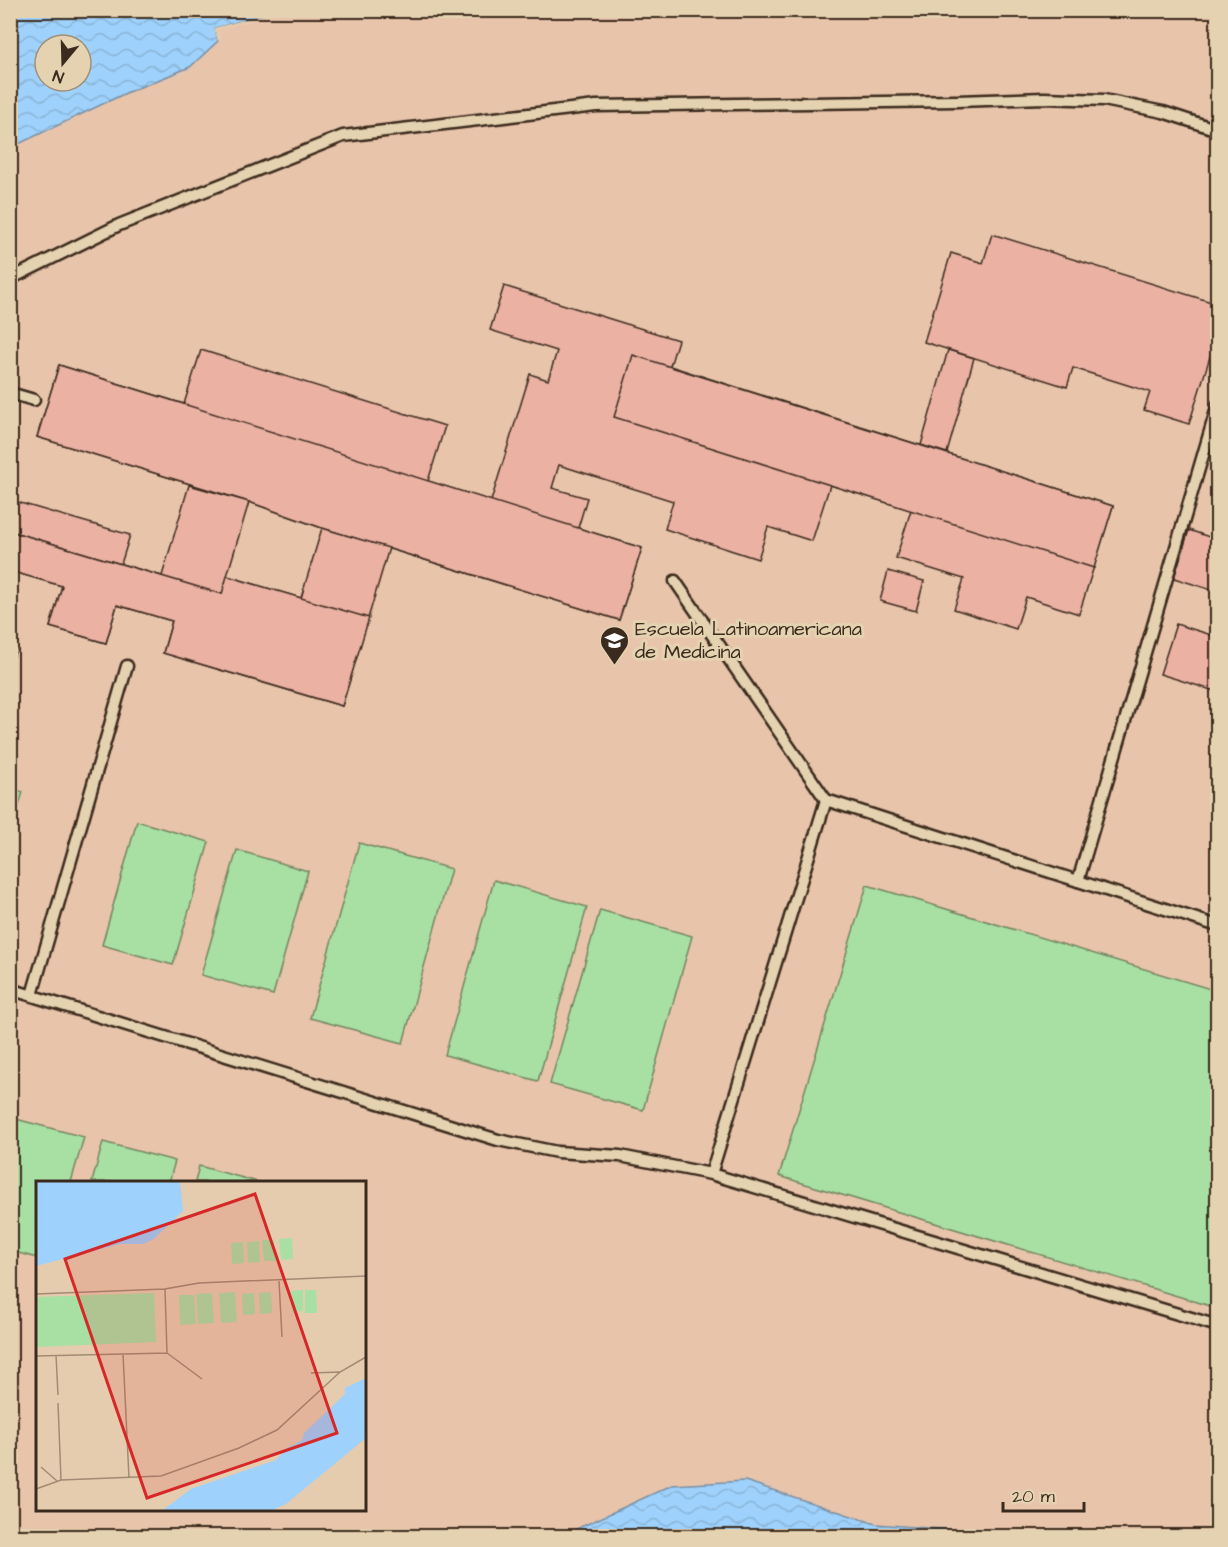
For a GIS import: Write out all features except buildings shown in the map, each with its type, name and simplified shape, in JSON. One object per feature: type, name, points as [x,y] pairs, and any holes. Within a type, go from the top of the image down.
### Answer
[{"type":"lane","points":[[10,279],[119,225],[343,136],[596,106],[1044,98],[1104,100],[1163,112],[1218,130]]},
{"type":"lane","points":[[10,393],[34,400]]},
{"type":"lane","points":[[1078,881],[1218,404]]},
{"type":"lane","points":[[675,581],[826,800],[1218,926]]},
{"type":"lane","points":[[32,995],[127,666]]},
{"type":"lane","points":[[711,1174],[826,800]]},
{"type":"lane","points":[[10,989],[498,1140],[557,1152],[620,1155],[711,1174],[1218,1326]]},
{"type":"shaded area","name":"Escuela Latinoamericana de Medicina","points":[[323,10],[1217,11],[1217,1536],[1032,1536],[876,1524],[745,1481],[672,1485],[561,1536],[11,1536],[10,150],[13,146],[128,92],[190,67],[214,28],[277,11],[319,11],[320,13]]},
{"type":"green space","points":[[10,788],[23,792],[11,832]]},
{"type":"green space","points":[[137,821],[209,842],[173,965],[102,945]]},
{"type":"green space","points":[[359,843],[451,869],[403,1043],[310,1018]]},
{"type":"green space","points":[[237,850],[308,871],[273,995],[201,975]]},
{"type":"green space","points":[[494,880],[587,907],[538,1081],[445,1055]]},
{"type":"green space","points":[[867,885],[1217,991],[1217,1308],[779,1176]]},
{"type":"green space","points":[[600,910],[692,936],[643,1110],[550,1084]]},
{"type":"green space","points":[[12,1118],[84,1137],[71,1181],[36,1181],[36,1258],[11,1251],[10,1123]]},
{"type":"green space","points":[[103,1142],[175,1161],[169,1181],[92,1181]]},
{"type":"green space","points":[[199,1166],[254,1181],[195,1181]]},
{"type":"water","points":[[11,11],[277,11],[215,28],[218,41],[190,67],[128,92],[14,146],[11,150]]},
{"type":"water","points":[[745,1481],[876,1524],[1032,1536],[561,1536],[672,1485]]},
{"type":"pier","points":[[280,10],[278,13],[218,30],[221,40],[218,41],[214,28]]},
{"type":"place","name":"Escuela Latinoamericana de Medicina","points":[[614,666]]}]
